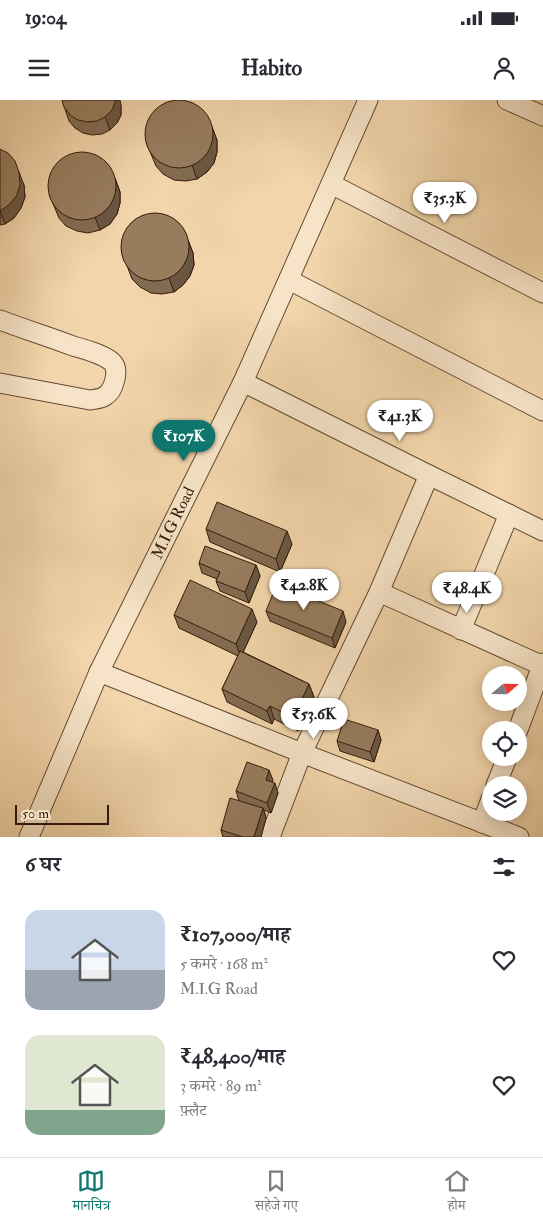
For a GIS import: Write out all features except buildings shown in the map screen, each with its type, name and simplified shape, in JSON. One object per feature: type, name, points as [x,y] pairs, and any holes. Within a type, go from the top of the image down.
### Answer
[{"type":"street","name":"M.I.G Road","points":[[29,837],[99,672],[243,382],[368,100]]},
{"type":"street","points":[[506,100],[543,116]]},
{"type":"street","points":[[331,184],[543,294]]},
{"type":"street","points":[[289,280],[543,411]]},
{"type":"street","points":[[0,320],[92,352],[107,359],[116,368],[116,376],[106,396],[90,400],[0,383]]},
{"type":"street","points":[[243,382],[543,531]]},
{"type":"street","points":[[270,837],[302,753],[379,592],[429,475]]},
{"type":"street","points":[[461,630],[508,514]]},
{"type":"street","points":[[379,592],[543,665],[521,721]]},
{"type":"street","points":[[99,672],[519,837]]}]
